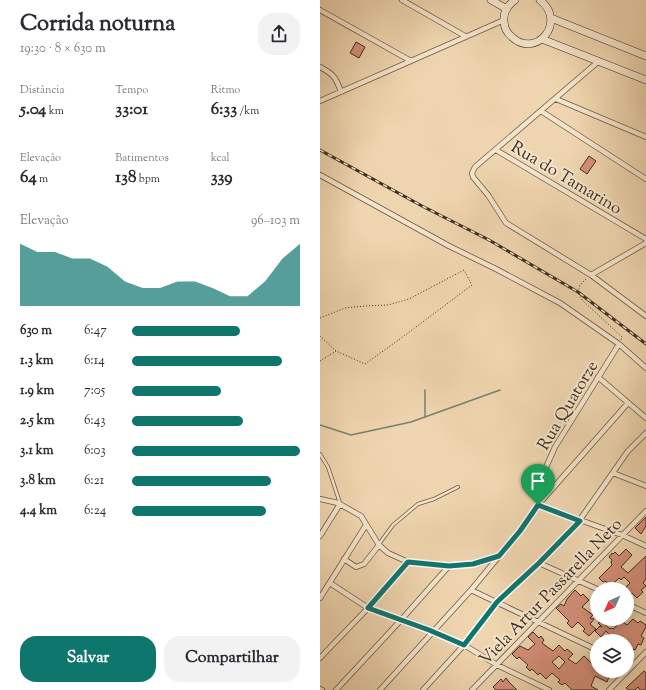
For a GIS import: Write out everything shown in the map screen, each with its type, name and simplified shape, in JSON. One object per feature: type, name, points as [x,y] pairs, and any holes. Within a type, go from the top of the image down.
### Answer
[{"type":"street","points":[[402,0],[465,36]]},
{"type":"street","points":[[491,0],[506,9]]},
{"type":"street","points":[[515,0],[506,9],[504,20],[505,27],[508,34],[514,39],[528,44],[542,39],[550,27],[551,18],[549,11],[545,4],[540,0]]},
{"type":"street","points":[[320,10],[411,61]]},
{"type":"street","points":[[551,18],[646,56]]},
{"type":"street","points":[[320,101],[504,20]]},
{"type":"street","points":[[542,39],[600,60],[646,80]]},
{"type":"street","points":[[600,60],[475,167],[472,173],[475,181],[488,195],[506,223],[591,274],[646,316]]},
{"type":"street","points":[[320,67],[332,73],[341,92]]},
{"type":"street","points":[[556,99],[646,137]]},
{"type":"street","points":[[541,111],[646,179]]},
{"type":"street","name":"Rua do Tamarino","points":[[496,150],[646,239]]},
{"type":"street","points":[[320,175],[449,246],[560,303],[618,344],[646,368]]},
{"type":"street","points":[[591,274],[646,243]]},
{"type":"street","name":"Rua Quatorze","points":[[538,505],[543,474],[556,446],[618,344]]},
{"type":"street","points":[[598,377],[646,418]]},
{"type":"street","points":[[380,690],[471,590],[520,531],[538,505],[628,403]]},
{"type":"street","points":[[424,690],[464,645],[497,602],[539,563],[580,521],[628,451],[646,433]]},
{"type":"street","points":[[612,473],[646,486]]},
{"type":"street","points":[[320,499],[326,499],[340,504],[361,516],[379,545],[388,553],[408,562],[449,566],[473,564],[499,556]]},
{"type":"street","points":[[320,536],[340,504]]},
{"type":"street","points":[[538,505],[622,535],[646,546]]},
{"type":"street","name":"Viela Artur Passarella Neto","points":[[472,690],[646,511]]},
{"type":"street","points":[[320,598],[366,525]]},
{"type":"street","points":[[344,560],[356,567],[364,564],[379,545]]},
{"type":"street","points":[[320,658],[368,608],[408,562]]},
{"type":"street","points":[[539,563],[590,587]]},
{"type":"street","points":[[336,690],[449,566]]},
{"type":"street","points":[[330,583],[368,608],[434,632],[464,645],[497,665],[549,690]]},
{"type":"street","points":[[471,590],[590,647]]},
{"type":"street","points":[[634,607],[646,612]]},
{"type":"street","points":[[634,664],[646,652]]},
{"type":"street","points":[[609,690],[620,678]]},
{"type":"lane","points":[[320,454],[328,466],[340,504]]},
{"type":"lane","points":[[379,545],[393,525],[418,504],[434,499],[458,487]]},
{"type":"path","points":[[320,318],[345,308],[388,305],[409,299],[464,270],[472,285],[364,364],[336,350],[320,336]]},
{"type":"path","points":[[591,274],[580,286],[578,292],[582,300],[622,337],[618,344]]},
{"type":"path","points":[[320,361],[336,350]]},
{"type":"building","points":[[356,42],[365,47],[359,58],[350,53]]},
{"type":"building","points":[[589,156],[596,161],[587,174],[580,169]]},
{"type":"building","points":[[646,517],[646,526],[641,534],[635,528]]},
{"type":"building","points":[[626,549],[632,555],[621,567],[628,573],[646,556],[646,579],[643,583],[646,586],[641,590],[643,592],[637,598],[634,595],[634,582],[629,582],[624,577],[621,580],[619,578],[615,582],[603,582],[599,578],[612,565],[612,560],[609,557],[612,553],[613,554],[615,552],[619,556]]},
{"type":"building","points":[[575,590],[581,596],[583,594],[589,600],[582,607],[590,613],[590,626],[596,629],[589,636],[583,631],[585,629],[578,622],[572,628],[567,623],[569,621],[556,608],[561,604],[564,606],[567,599]]},
{"type":"building","points":[[634,620],[638,623],[640,621],[646,625],[641,636],[644,638],[641,645],[638,644],[635,650],[634,634],[609,634],[606,631],[604,634],[598,634],[595,631],[600,626],[607,626],[610,629],[613,629],[616,626],[634,626]]},
{"type":"building","points":[[533,632],[539,638],[541,636],[544,640],[542,643],[553,651],[559,645],[565,651],[567,649],[573,654],[568,659],[576,664],[584,656],[590,662],[590,678],[594,678],[591,686],[598,690],[572,690],[565,683],[562,685],[558,682],[560,680],[552,673],[546,679],[540,673],[538,675],[532,669],[530,671],[526,667],[528,665],[519,657],[517,659],[512,654],[520,646],[528,650],[535,644],[528,637]],"holes":[[[559,656],[565,662],[559,669],[552,662]]]},
{"type":"building","points":[[644,671],[646,673],[646,690],[640,690],[638,687],[635,690],[629,690],[626,688]]},
{"type":"building","points":[[506,678],[517,690],[496,690],[493,687],[501,679],[503,682]]},
{"type":"building","points":[[599,678],[608,678],[607,682]]},
{"type":"waterway","points":[[425,390],[425,416]]},
{"type":"waterway","points":[[320,425],[351,435],[411,422],[500,390]]},
{"type":"railway","points":[[320,150],[422,206],[489,240],[578,292],[646,344]]},
{"type":"route","points":[[538,505],[580,521],[539,563],[497,602],[464,645],[429,630],[368,608],[408,562],[449,566],[473,564],[499,556],[520,531],[538,505]]}]
